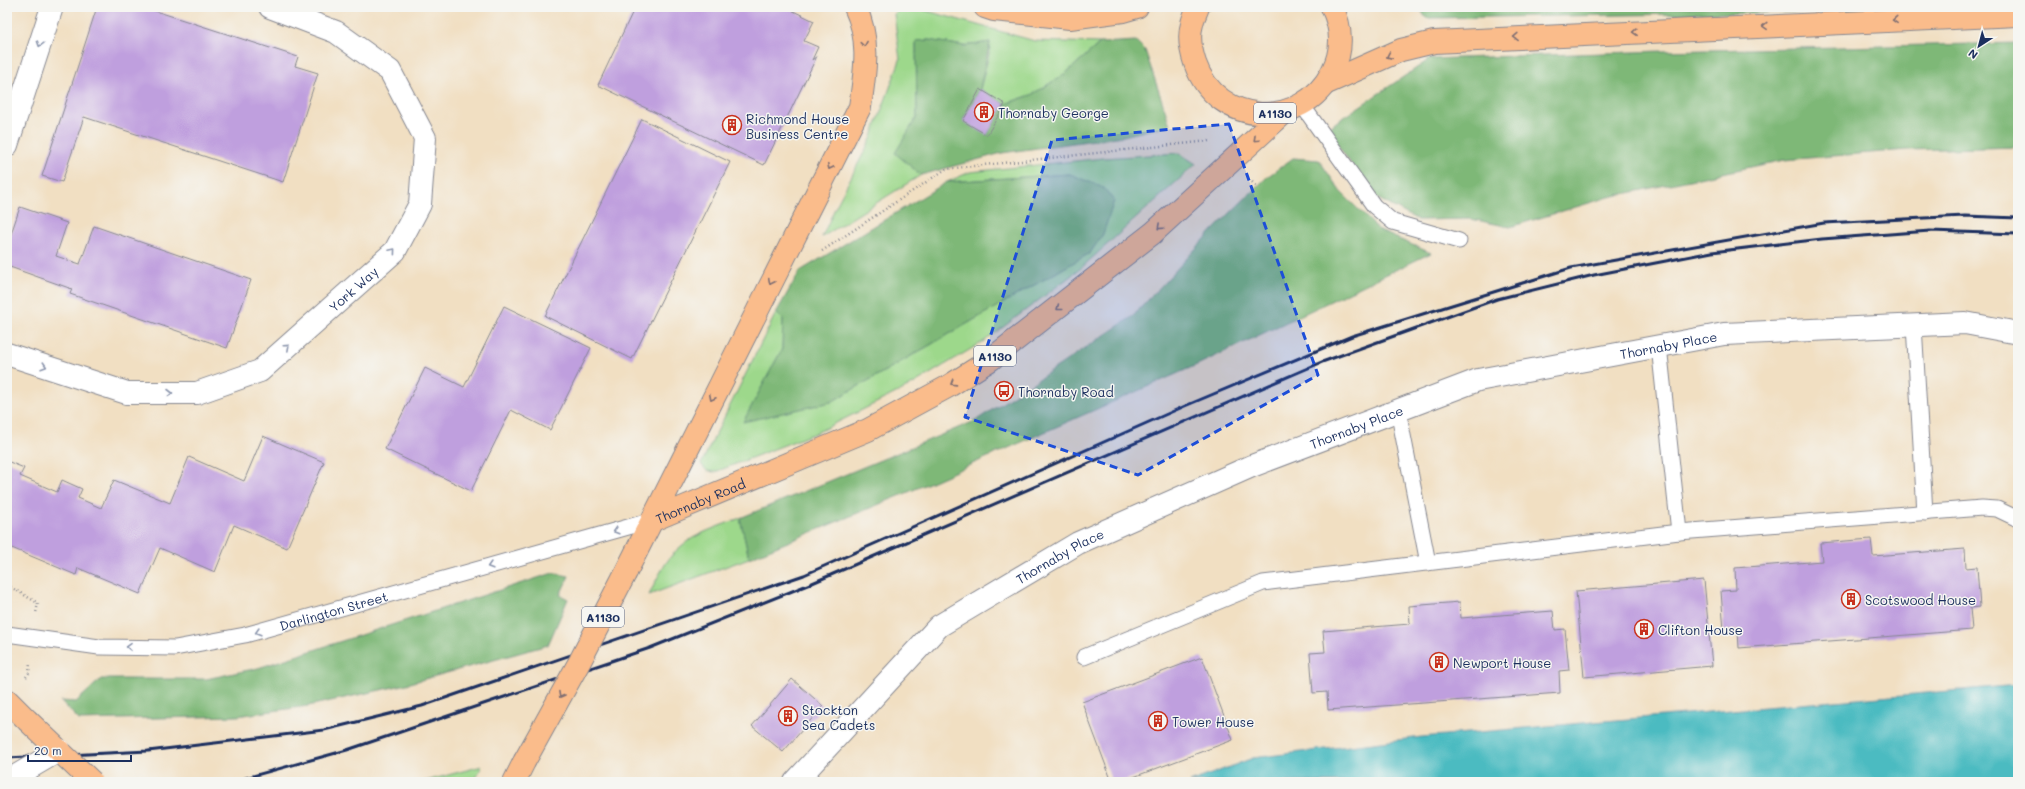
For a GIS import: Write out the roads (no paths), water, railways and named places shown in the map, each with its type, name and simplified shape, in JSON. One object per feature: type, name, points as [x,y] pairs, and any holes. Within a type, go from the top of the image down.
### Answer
[{"type":"main road","name":"A1130","points":[[653,520],[700,423],[860,107],[867,58],[861,20],[855,7]]},
{"type":"main road","points":[[985,7],[994,10],[1070,18],[1123,11],[1137,7]]},
{"type":"main road","name":"A1130","points":[[1198,7],[1191,25],[1191,50],[1199,74],[1214,94],[1235,108],[1259,114],[1293,109],[1315,96],[1327,82],[1337,62],[1340,40],[1337,17],[1332,7]]},
{"type":"main road","points":[[1327,82],[1401,50],[1434,42],[2018,15]]},
{"type":"main road","name":"Thornaby Road","points":[[514,782],[580,661],[653,520],[868,430],[949,386],[990,360],[1040,323],[1153,233],[1293,109]]},
{"type":"main road","points":[[7,700],[92,782]]},
{"type":"street","points":[[7,145],[52,7]]},
{"type":"street","name":"York Way","points":[[7,354],[127,393],[197,393],[260,371],[395,251],[420,204],[425,138],[390,71],[336,32],[270,7]]},
{"type":"street","name":"Thornaby Place","points":[[795,782],[939,626],[1078,543],[1252,466],[1478,380],[1724,334],[1965,324],[2018,333]]},
{"type":"street","points":[[7,778],[14,777],[60,750]]},
{"type":"lane","points":[[1293,109],[1374,206],[1393,222],[1459,241]]},
{"type":"lane","points":[[1914,326],[1925,513]]},
{"type":"lane","points":[[1659,346],[1679,532]]},
{"type":"lane","points":[[1398,410],[1428,563]]},
{"type":"lane","points":[[1084,657],[1263,583],[1679,532],[1982,508],[1997,509],[2018,519]]},
{"type":"lane","name":"Darlington Street","points":[[7,634],[99,647],[175,648],[237,637],[653,520]]},
{"type":"water","points":[[2018,685],[2018,782],[1190,782],[1253,758],[1422,737]]},
{"type":"railway","points":[[7,758],[148,751],[324,730],[422,706],[804,575],[1185,406],[1352,336],[1571,268],[1824,223],[1965,216],[2018,218]]},
{"type":"railway","points":[[231,782],[347,750],[650,648],[810,584],[1322,362],[1497,299],[1594,275],[1712,252],[1822,239],[1930,231],[2018,234]]},
{"type":"place","name":"Thornaby George","points":[[984,112]]},
{"type":"place","name":"Richmond House Business Centre","points":[[732,125]]},
{"type":"place","name":"Thornaby Road","points":[[1004,391]]},
{"type":"place","name":"Scotswood House","points":[[1851,599]]},
{"type":"place","name":"Clifton House","points":[[1644,629]]},
{"type":"place","name":"Newport House","points":[[1439,662]]},
{"type":"place","name":"Stockton Sea Cadets","points":[[788,716]]},
{"type":"place","name":"Tower House","points":[[1158,721]]}]
